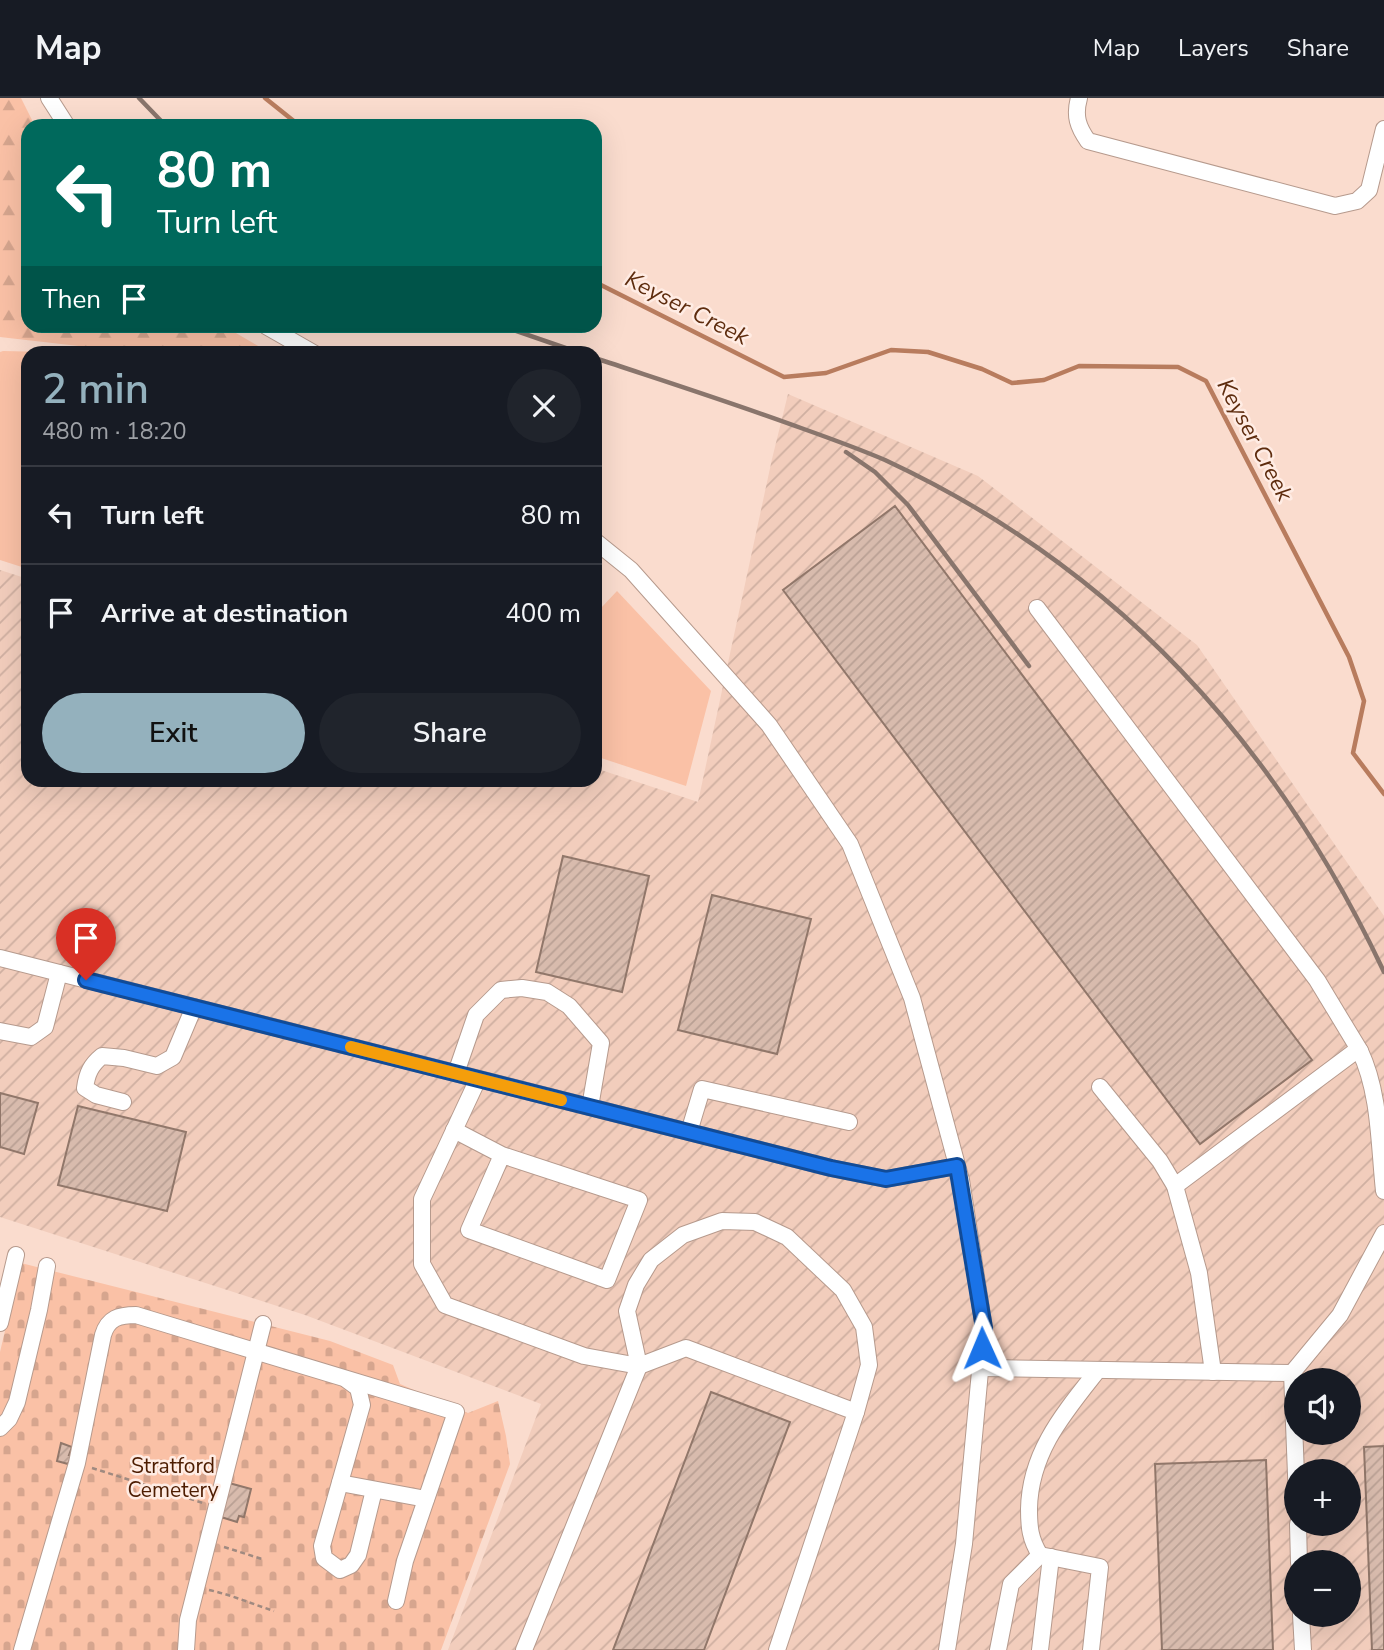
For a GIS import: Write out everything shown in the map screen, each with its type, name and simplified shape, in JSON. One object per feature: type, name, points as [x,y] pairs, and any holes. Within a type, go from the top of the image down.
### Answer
[{"type":"street","points":[[49,98],[62,119]]},
{"type":"street","points":[[1079,98],[1076,108],[1078,127],[1088,141],[1335,206],[1357,201],[1369,190],[1384,129]]},
{"type":"street","points":[[278,333],[301,346]]},
{"type":"street","points":[[602,547],[631,570],[769,725],[850,844],[912,998],[957,1166],[984,1328],[964,1544],[947,1650]]},
{"type":"street","points":[[1037,608],[1317,979],[1360,1051],[1375,1100],[1384,1191]]},
{"type":"street","points":[[0,958],[831,1168],[886,1179],[957,1166]]},
{"type":"street","points":[[0,1031],[31,1037],[45,1027],[59,973]]},
{"type":"street","points":[[456,1073],[476,1015],[500,990],[522,988],[547,992],[569,1006],[601,1043],[590,1107]]},
{"type":"street","points":[[123,1102],[96,1095],[85,1088],[86,1077],[92,1064],[102,1056],[158,1066],[173,1057],[194,1007]]},
{"type":"street","points":[[1175,1185],[1353,1053],[1360,1051]]},
{"type":"street","points":[[478,1079],[422,1199],[422,1264],[445,1305],[584,1356],[639,1366],[686,1348],[856,1412]]},
{"type":"street","points":[[1100,1087],[1160,1161],[1175,1185],[1199,1273],[1213,1372]]},
{"type":"street","points":[[689,1132],[702,1089],[849,1122]]},
{"type":"street","points":[[454,1130],[502,1155],[639,1200],[607,1280],[469,1230],[502,1155]]},
{"type":"street","points":[[524,1650],[639,1366],[627,1311],[636,1285],[651,1260],[683,1235],[722,1222],[755,1222],[787,1237],[843,1290],[864,1327],[869,1365],[777,1650]]},
{"type":"street","points":[[1296,1368],[1340,1314],[1384,1233]]},
{"type":"street","points":[[0,1323],[16,1255]]},
{"type":"street","points":[[0,1428],[9,1419],[17,1402],[47,1266]]},
{"type":"street","points":[[22,1650],[77,1463],[103,1335],[106,1325],[120,1315],[136,1315],[456,1412],[405,1561],[396,1601]]},
{"type":"street","points":[[186,1650],[188,1620],[263,1324]]},
{"type":"street","points":[[980,1368],[1284,1373]]},
{"type":"street","points":[[1091,1650],[1100,1567],[1045,1556],[1030,1539],[1029,1492],[1043,1446],[1061,1417],[1098,1370]]},
{"type":"street","points":[[347,1380],[358,1388],[362,1405],[323,1546],[324,1558],[340,1570],[351,1565],[358,1555],[374,1490]]},
{"type":"street","points":[[340,1483],[426,1499]]},
{"type":"street","points":[[998,1650],[1011,1584],[1045,1556]]},
{"type":"street","points":[[1040,1650],[1045,1556]]},
{"type":"street","points":[[1302,1627],[1303,1650]]},
{"type":"path","points":[[77,1463],[216,1508]]},
{"type":"path","points":[[207,1542],[262,1559]]},
{"type":"path","points":[[196,1587],[231,1594],[274,1611]]},
{"type":"shaded area","points":[[788,394],[978,476],[1197,645],[1384,916],[1384,1650],[448,1650],[541,1404],[305,1315],[0,1217],[0,570],[21,577],[21,787],[602,787],[602,770],[698,802]]},
{"type":"green space","points":[[0,98],[21,98],[32,119],[21,119],[21,333],[236,333],[258,346],[79,346],[0,337]]},
{"type":"green space","points":[[21,351],[21,567],[0,560],[0,352]]},
{"type":"green space","points":[[617,591],[711,691],[686,786],[602,758],[602,607]]},
{"type":"green space","name":"Stratford Cemetery","points":[[21,1263],[330,1341],[393,1365],[400,1384],[468,1413],[498,1401],[510,1464],[441,1650],[0,1650],[0,1352]]},
{"type":"building","points":[[895,506],[1312,1060],[1200,1144],[783,590]]},
{"type":"building","points":[[563,856],[649,876],[622,992],[536,972]]},
{"type":"building","points":[[712,895],[811,919],[777,1054],[678,1030]]},
{"type":"building","points":[[0,1093],[38,1103],[24,1154],[0,1147]]},
{"type":"building","points":[[78,1106],[186,1132],[167,1211],[58,1185]]},
{"type":"building","points":[[711,1392],[790,1422],[704,1650],[613,1650]]},
{"type":"building","points":[[61,1443],[72,1447],[68,1464],[57,1461]]},
{"type":"building","points":[[1384,1446],[1384,1650],[1372,1650],[1364,1447]]},
{"type":"building","points":[[1266,1460],[1273,1650],[1162,1650],[1155,1464]]},
{"type":"building","points":[[229,1483],[251,1489],[244,1517],[239,1516],[237,1522],[221,1517]]},
{"type":"waterway","name":"Keyser Creek","points":[[265,98],[291,119]]},
{"type":"waterway","name":"Keyser Creek","points":[[602,286],[784,377],[826,373],[891,350],[928,352],[982,369],[1012,383],[1044,380],[1079,366],[1178,367],[1206,381],[1349,657],[1364,701],[1353,753],[1384,794]]},
{"type":"railway","points":[[139,98],[159,119]]},
{"type":"railway","points":[[522,333],[560,346]]},
{"type":"railway","points":[[602,360],[775,419],[885,460],[969,504],[1046,553],[1116,609],[1181,671],[1240,738],[1293,811],[1341,889],[1384,972]]},
{"type":"railway","points":[[846,452],[875,472],[908,505],[1029,666]]},
{"type":"slow traffic","points":[[351,1047],[561,1100]]},
{"type":"route","points":[[86,980],[831,1168],[886,1179],[957,1166],[984,1328],[982,1348]]}]
